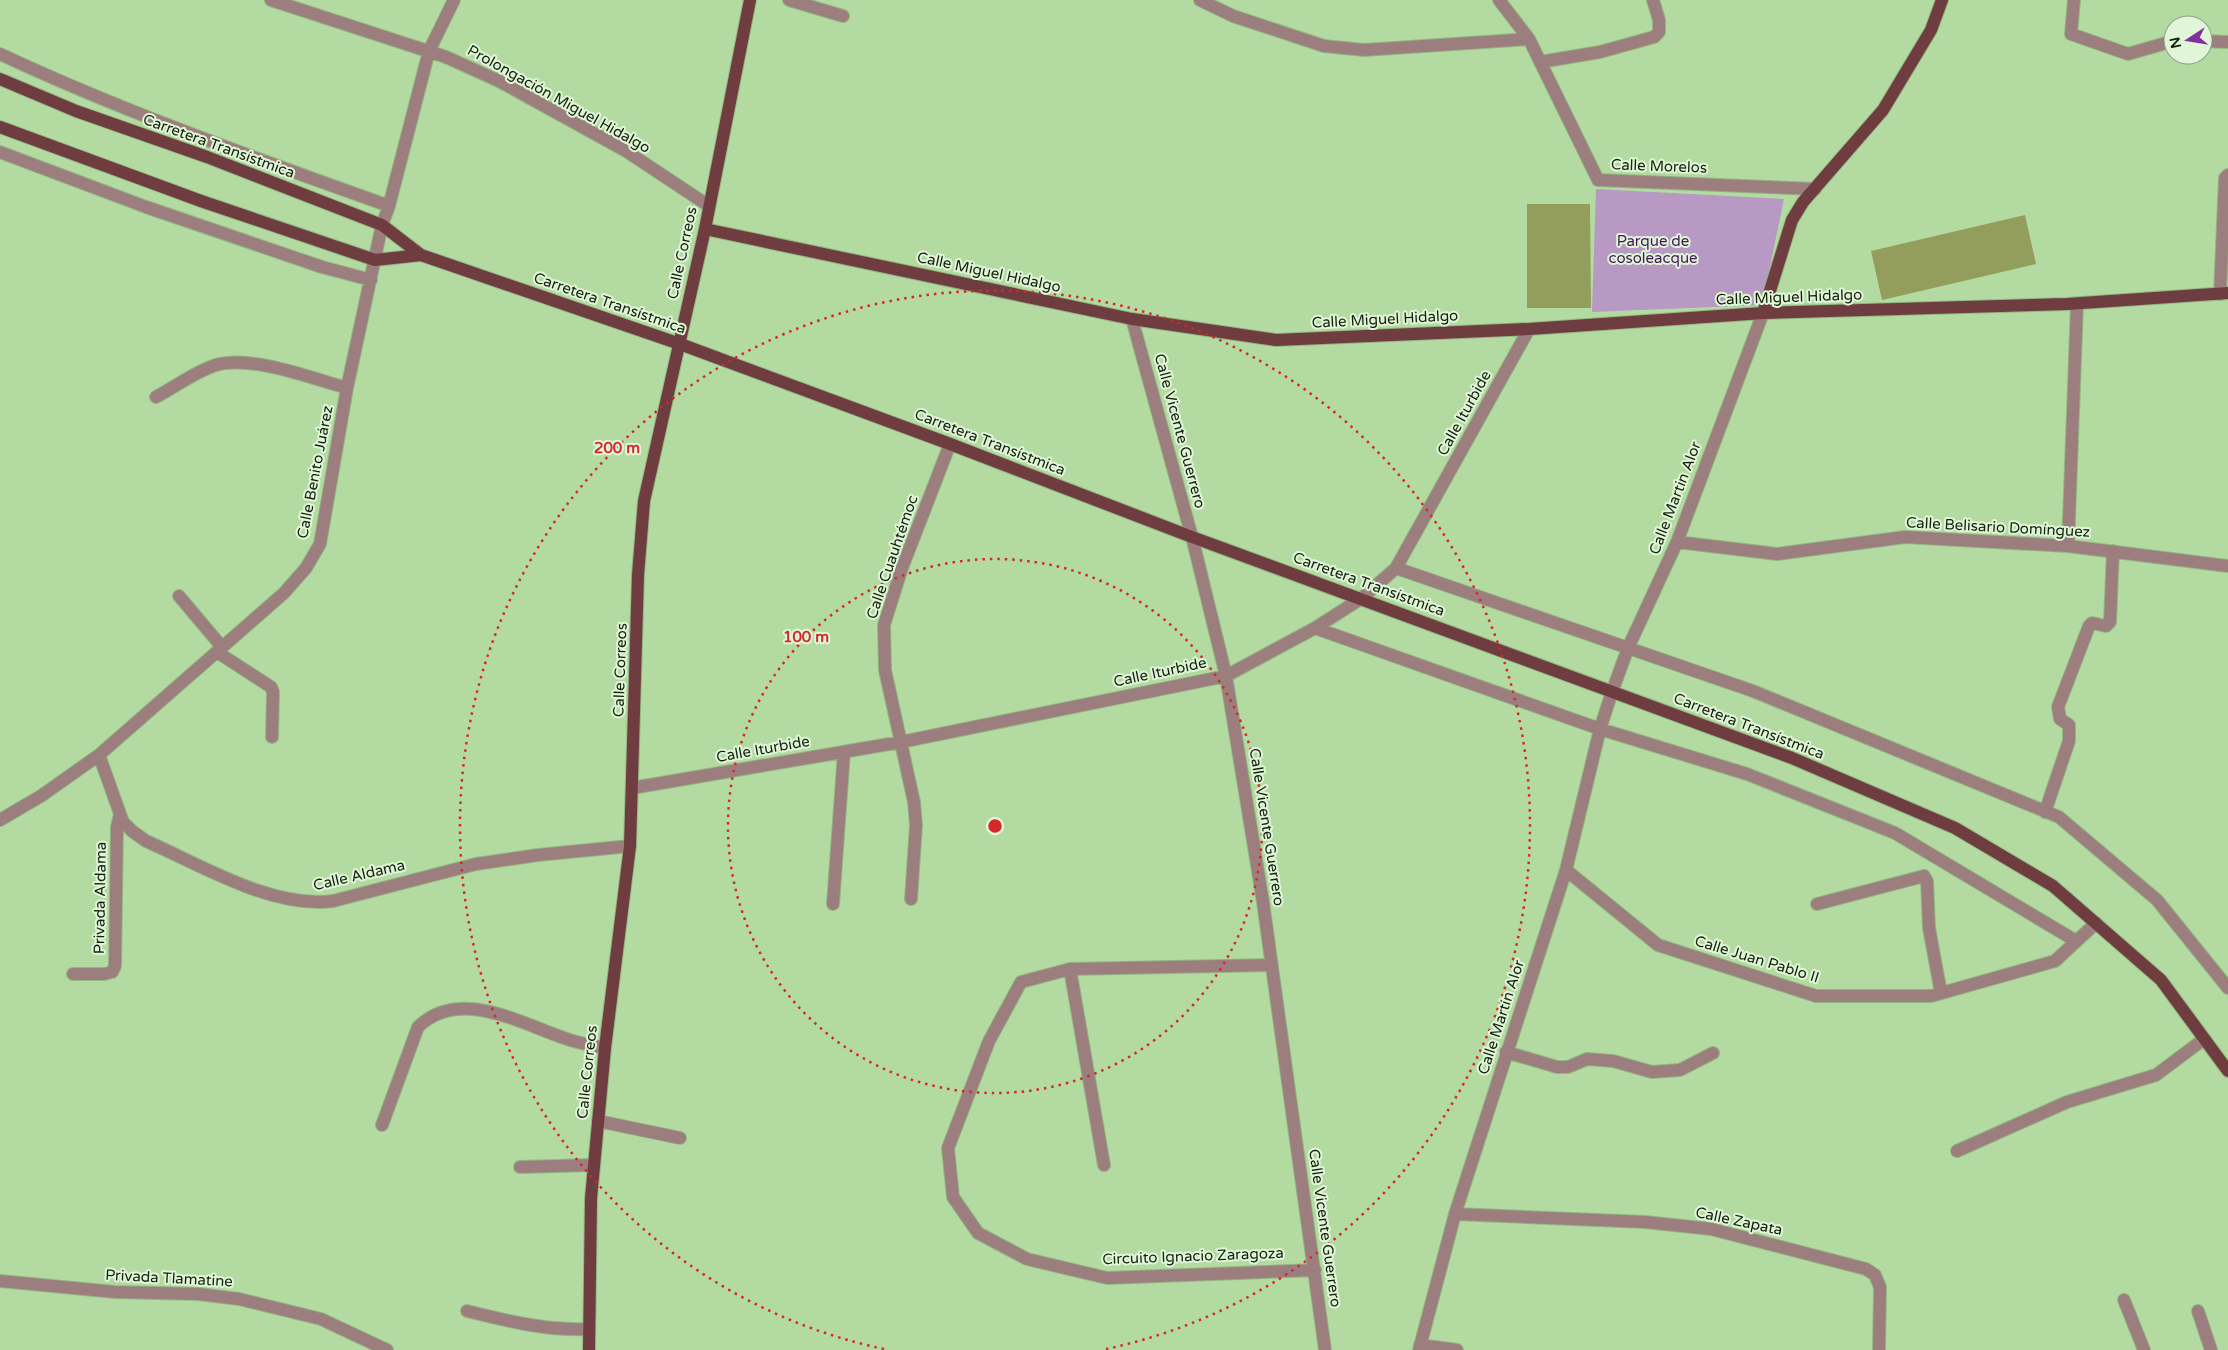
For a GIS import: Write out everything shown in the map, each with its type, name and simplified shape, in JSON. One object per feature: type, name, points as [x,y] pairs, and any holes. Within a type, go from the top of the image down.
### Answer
[{"type":"main road","name":"Calle Correos","points":[[589,1350],[591,1198],[605,1048],[630,846],[638,575],[644,501],[705,229],[750,0]]},
{"type":"main road","points":[[1763,313],[1792,220],[1815,189],[1883,110],[1932,30],[1942,0]]},
{"type":"main road","name":"Carretera Transístmica","points":[[0,79],[76,111],[207,157],[382,226],[421,254],[680,344],[950,444],[1192,537],[1362,598],[1792,758],[1955,828],[2053,886],[2161,980],[2228,1071]]},
{"type":"main road","name":"Carretera Transístmica","points":[[0,127],[202,201],[375,260],[421,254]]},
{"type":"main road","name":"Calle Miguel Hidalgo","points":[[705,229],[1132,319],[1276,340],[1530,329],[1763,313],[2077,304],[2224,294]]},
{"type":"street","name":"Prolongación Miguel Hidalgo","points":[[271,0],[429,51],[499,81],[626,152],[709,206]]},
{"type":"street","name":"Calle Benito Juárez","points":[[0,820],[40,796],[99,755],[284,593],[306,568],[320,544],[347,388],[382,226],[390,206],[429,51],[454,0]]},
{"type":"street","points":[[789,0],[843,16]]},
{"type":"street","points":[[1200,0],[1233,16],[1324,46],[1364,50],[1529,39]]},
{"type":"street","name":"Calle Morelos","points":[[1499,0],[1529,39],[1598,180],[1815,189]]},
{"type":"street","points":[[1540,62],[1600,52],[1654,37],[1659,32],[1659,20],[1653,0]]},
{"type":"street","points":[[2074,0],[2071,34],[2128,54],[2163,44]]},
{"type":"street","points":[[2213,41],[2228,42]]},
{"type":"street","points":[[0,54],[68,86],[197,137],[390,206]]},
{"type":"street","points":[[0,152],[146,207],[322,267],[371,280]]},
{"type":"street","points":[[2224,294],[2226,178],[2228,174]]},
{"type":"street","points":[[2068,546],[2077,304]]},
{"type":"street","name":"Calle Martin Alor","points":[[1612,692],[1628,648],[1677,542],[1763,313]]},
{"type":"street","name":"Calle Vicente Guerrero","points":[[1132,319],[1192,537],[1226,676],[1272,965],[1325,1350]]},
{"type":"street","name":"Calle Iturbide","points":[[632,788],[901,742],[1226,676],[1316,628],[1362,598],[1396,568],[1530,329]]},
{"type":"street","points":[[156,398],[215,366],[230,362],[258,364],[347,388]]},
{"type":"street","name":"Calle Cuauhtémoc","points":[[911,899],[916,825],[914,802],[885,670],[884,625],[902,568],[950,444]]},
{"type":"street","name":"Calle Belisario Domínguez","points":[[1677,542],[1777,554],[1906,537],[2068,546],[2228,566]]},
{"type":"street","points":[[2046,812],[2069,741],[2069,725],[2060,719],[2058,707],[2089,626],[2092,624],[2106,626],[2110,622],[2113,551]]},
{"type":"street","points":[[1396,568],[1753,691],[2059,817],[2157,900],[2228,988]]},
{"type":"street","points":[[179,596],[219,649],[271,687],[273,692],[272,738]]},
{"type":"street","points":[[1316,628],[1600,729],[1747,774],[1895,833],[2076,942]]},
{"type":"street","name":"Calle Martín Alor","points":[[1419,1348],[1455,1214],[1566,870],[1600,729],[1612,692]]},
{"type":"street","points":[[833,904],[844,752]]},
{"type":"street","name":"Calle Aldama","points":[[99,755],[123,822],[132,832],[245,885],[268,894],[313,904],[333,901],[476,864],[538,855],[630,846]]},
{"type":"street","name":"Privada Aldama","points":[[73,974],[104,974],[112,972],[115,966],[117,827],[120,814]]},
{"type":"street","name":"Calle Juan Pablo II","points":[[1566,870],[1658,945],[1816,996],[1931,996],[2055,961],[2096,923]]},
{"type":"street","points":[[1817,904],[1924,876],[1928,881],[1929,928],[1941,993]]},
{"type":"street","name":"Circuito Ignacio Zaragoza","points":[[1272,965],[1070,970],[1021,982],[988,1041],[948,1148],[953,1197],[978,1233],[1027,1259],[1107,1278],[1315,1270]]},
{"type":"street","points":[[1070,970],[1104,1164]]},
{"type":"street","points":[[382,1125],[418,1027],[425,1020],[438,1014],[455,1010],[504,1014],[565,1039],[605,1048]]},
{"type":"street","points":[[1957,1151],[2067,1102],[2156,1076],[2204,1039]]},
{"type":"street","points":[[1506,1052],[1557,1068],[1568,1067],[1587,1059],[1613,1061],[1652,1072],[1680,1070],[1713,1053]]},
{"type":"street","points":[[598,1121],[680,1138]]},
{"type":"street","points":[[520,1167],[594,1165]]},
{"type":"street","name":"Calle Zapata","points":[[1455,1214],[1645,1222],[1711,1229],[1866,1269],[1875,1275],[1880,1287],[1879,1350]]},
{"type":"street","name":"Privada Tlamatine","points":[[0,1281],[114,1292],[198,1294],[239,1299],[320,1319],[387,1350]]},
{"type":"street","points":[[2124,1300],[2144,1350]]},
{"type":"street","points":[[467,1311],[512,1322],[566,1330],[589,1329]]},
{"type":"street","points":[[2198,1311],[2211,1350]]},
{"type":"street","points":[[1419,1348],[1457,1350]]},
{"type":"green space","name":"Parque de cosoleacque","points":[[1596,189],[1784,199],[1762,305],[1592,312]]},
{"type":"building","points":[[1527,204],[1590,204],[1591,308],[1527,308]]},
{"type":"building","points":[[2025,215],[2036,264],[1882,300],[1871,251]]}]
